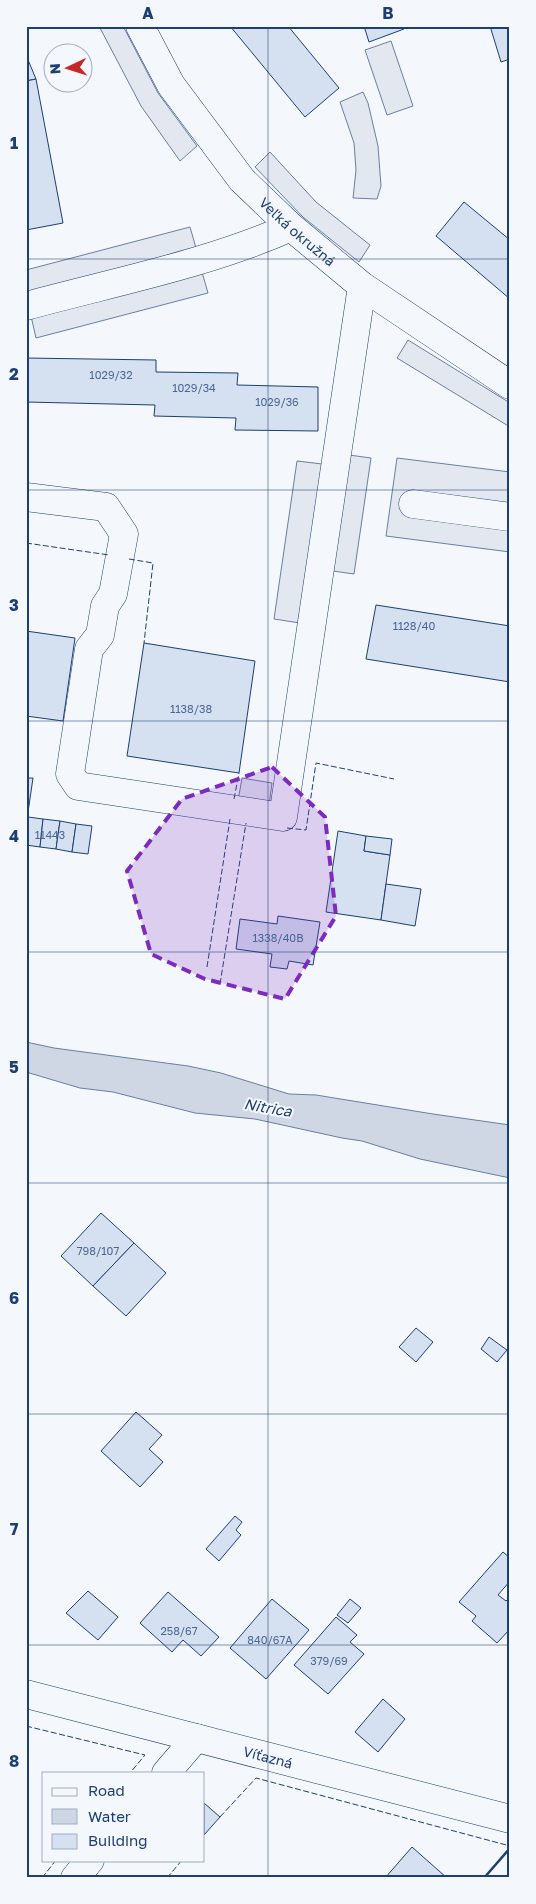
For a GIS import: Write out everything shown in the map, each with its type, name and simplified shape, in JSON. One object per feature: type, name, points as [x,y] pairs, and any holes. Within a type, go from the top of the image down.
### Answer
[{"type":"street","name":"Veľká okružná","points":[[140,26],[171,85],[242,180],[291,227],[362,286],[510,385]]},
{"type":"street","points":[[26,306],[207,258],[266,238],[291,227]]},
{"type":"street","points":[[26,497],[106,507],[124,534],[113,594],[105,606],[100,634],[89,649],[70,774],[78,786],[283,817],[362,286]]},
{"type":"street","points":[[413,504],[510,518]]},
{"type":"street","name":"Víťazná","points":[[26,1694],[510,1819]]},
{"type":"street","points":[[167,1772],[196,1738]]},
{"type":"street","points":[[75,1878],[88,1862]]},
{"type":"highlighted area","points":[[272,767],[325,817],[336,916],[285,999],[205,979],[151,954],[127,871],[182,799]]},
{"type":"shaded area","points":[[99,26],[123,26],[158,93],[197,146],[180,161],[141,106]]},
{"type":"shaded area","points":[[391,41],[413,106],[387,115],[365,50]]},
{"type":"shaded area","points":[[363,92],[368,103],[378,146],[381,186],[377,199],[353,198],[356,170],[354,143],[340,102]]},
{"type":"shaded area","points":[[270,152],[316,202],[370,245],[359,262],[303,217],[255,167]]},
{"type":"shaded area","points":[[190,227],[196,248],[26,293],[26,270]]},
{"type":"shaded area","points":[[202,272],[208,293],[36,338],[31,316]]},
{"type":"shaded area","points":[[408,340],[510,403],[510,427],[397,358]]},
{"type":"shaded area","points":[[349,455],[371,458],[354,574],[333,571]]},
{"type":"shaded area","points":[[397,458],[510,472],[510,552],[386,536]]},
{"type":"shaded area","points":[[297,461],[322,464],[300,623],[274,619]]},
{"type":"shaded area","points":[[242,778],[272,783],[269,805],[238,801]]},
{"type":"water","name":"Nitrica","points":[[26,1042],[54,1048],[188,1066],[221,1073],[289,1094],[316,1095],[510,1125],[510,1178],[420,1159],[362,1141],[255,1119],[195,1113],[113,1092],[80,1088],[26,1072]]},
{"type":"building","points":[[230,26],[288,26],[339,88],[305,117]]},
{"type":"building","points":[[364,26],[403,26],[404,29],[369,42]]},
{"type":"building","points":[[490,26],[510,26],[510,59],[501,62]]},
{"type":"building","points":[[26,55],[36,79],[26,81]]},
{"type":"building","points":[[36,79],[63,223],[26,230],[26,81]]},
{"type":"building","points":[[464,202],[510,240],[510,299],[436,236]]},
{"type":"building","points":[[26,358],[156,360],[156,372],[238,373],[237,385],[318,387],[318,431],[235,430],[236,418],[154,416],[155,405],[26,402]]},
{"type":"building","points":[[376,605],[510,626],[510,682],[366,659]]},
{"type":"building","points":[[26,631],[75,638],[63,721],[26,716]]},
{"type":"building","points":[[144,643],[255,661],[239,773],[127,756]]},
{"type":"building","points":[[26,778],[33,778],[26,826]]},
{"type":"building","points":[[28,817],[43,819],[40,847],[26,845]]},
{"type":"building","points":[[43,819],[60,821],[56,849],[40,847]]},
{"type":"building","points":[[60,821],[76,824],[72,852],[56,849]]},
{"type":"building","points":[[76,824],[92,826],[88,854],[72,852]]},
{"type":"building","points":[[338,831],[366,836],[364,851],[390,855],[381,920],[326,912]]},
{"type":"building","points":[[366,836],[392,839],[390,855],[364,851]]},
{"type":"building","points":[[386,884],[421,889],[415,926],[381,920]]},
{"type":"building","points":[[278,916],[320,922],[313,965],[289,961],[287,969],[270,967],[272,954],[236,949],[240,919],[277,924]]},
{"type":"building","points":[[101,1213],[134,1243],[93,1286],[61,1256]]},
{"type":"building","points":[[134,1243],[166,1273],[126,1316],[93,1286]]},
{"type":"building","points":[[416,1328],[433,1342],[416,1362],[399,1347]]},
{"type":"building","points":[[489,1337],[507,1350],[497,1362],[481,1349]]},
{"type":"building","points":[[136,1412],[162,1435],[149,1449],[163,1462],[140,1487],[101,1451]]},
{"type":"building","points":[[235,1516],[242,1522],[236,1530],[241,1535],[219,1561],[206,1549]]},
{"type":"building","points":[[503,1552],[510,1558],[510,1581],[498,1595],[506,1601],[510,1600],[510,1629],[497,1643],[472,1621],[476,1616],[459,1602]]},
{"type":"building","points":[[88,1591],[118,1617],[98,1640],[66,1613]]},
{"type":"building","points":[[168,1592],[219,1637],[201,1656],[183,1640],[172,1652],[140,1623]]},
{"type":"building","points":[[272,1599],[309,1630],[266,1679],[230,1648]]},
{"type":"building","points":[[350,1599],[361,1608],[348,1623],[337,1615]]},
{"type":"building","points":[[336,1617],[357,1635],[350,1642],[364,1654],[328,1694],[294,1665]]},
{"type":"building","points":[[383,1699],[405,1719],[378,1752],[355,1732]]},
{"type":"building","points":[[205,1804],[220,1817],[205,1834]]},
{"type":"building","points":[[412,1847],[447,1878],[385,1878]]},
{"type":"fence","points":[[26,543],[109,555]]},
{"type":"fence","points":[[129,559],[153,563],[144,643]]},
{"type":"fence","points":[[287,828],[306,830],[316,763],[394,779]]},
{"type":"fence","points":[[234,799],[239,773]]},
{"type":"fence","points":[[207,967],[230,819]]},
{"type":"fence","points":[[220,984],[246,823]]},
{"type":"fence","points":[[26,1726],[145,1755],[131,1772]]},
{"type":"fence","points":[[220,1817],[256,1778],[510,1846]]},
{"type":"fence","points":[[42,1878],[54,1862]]},
{"type":"fence","points":[[167,1878],[180,1862]]},
{"type":"wall","points":[[484,1878],[510,1848]]}]
